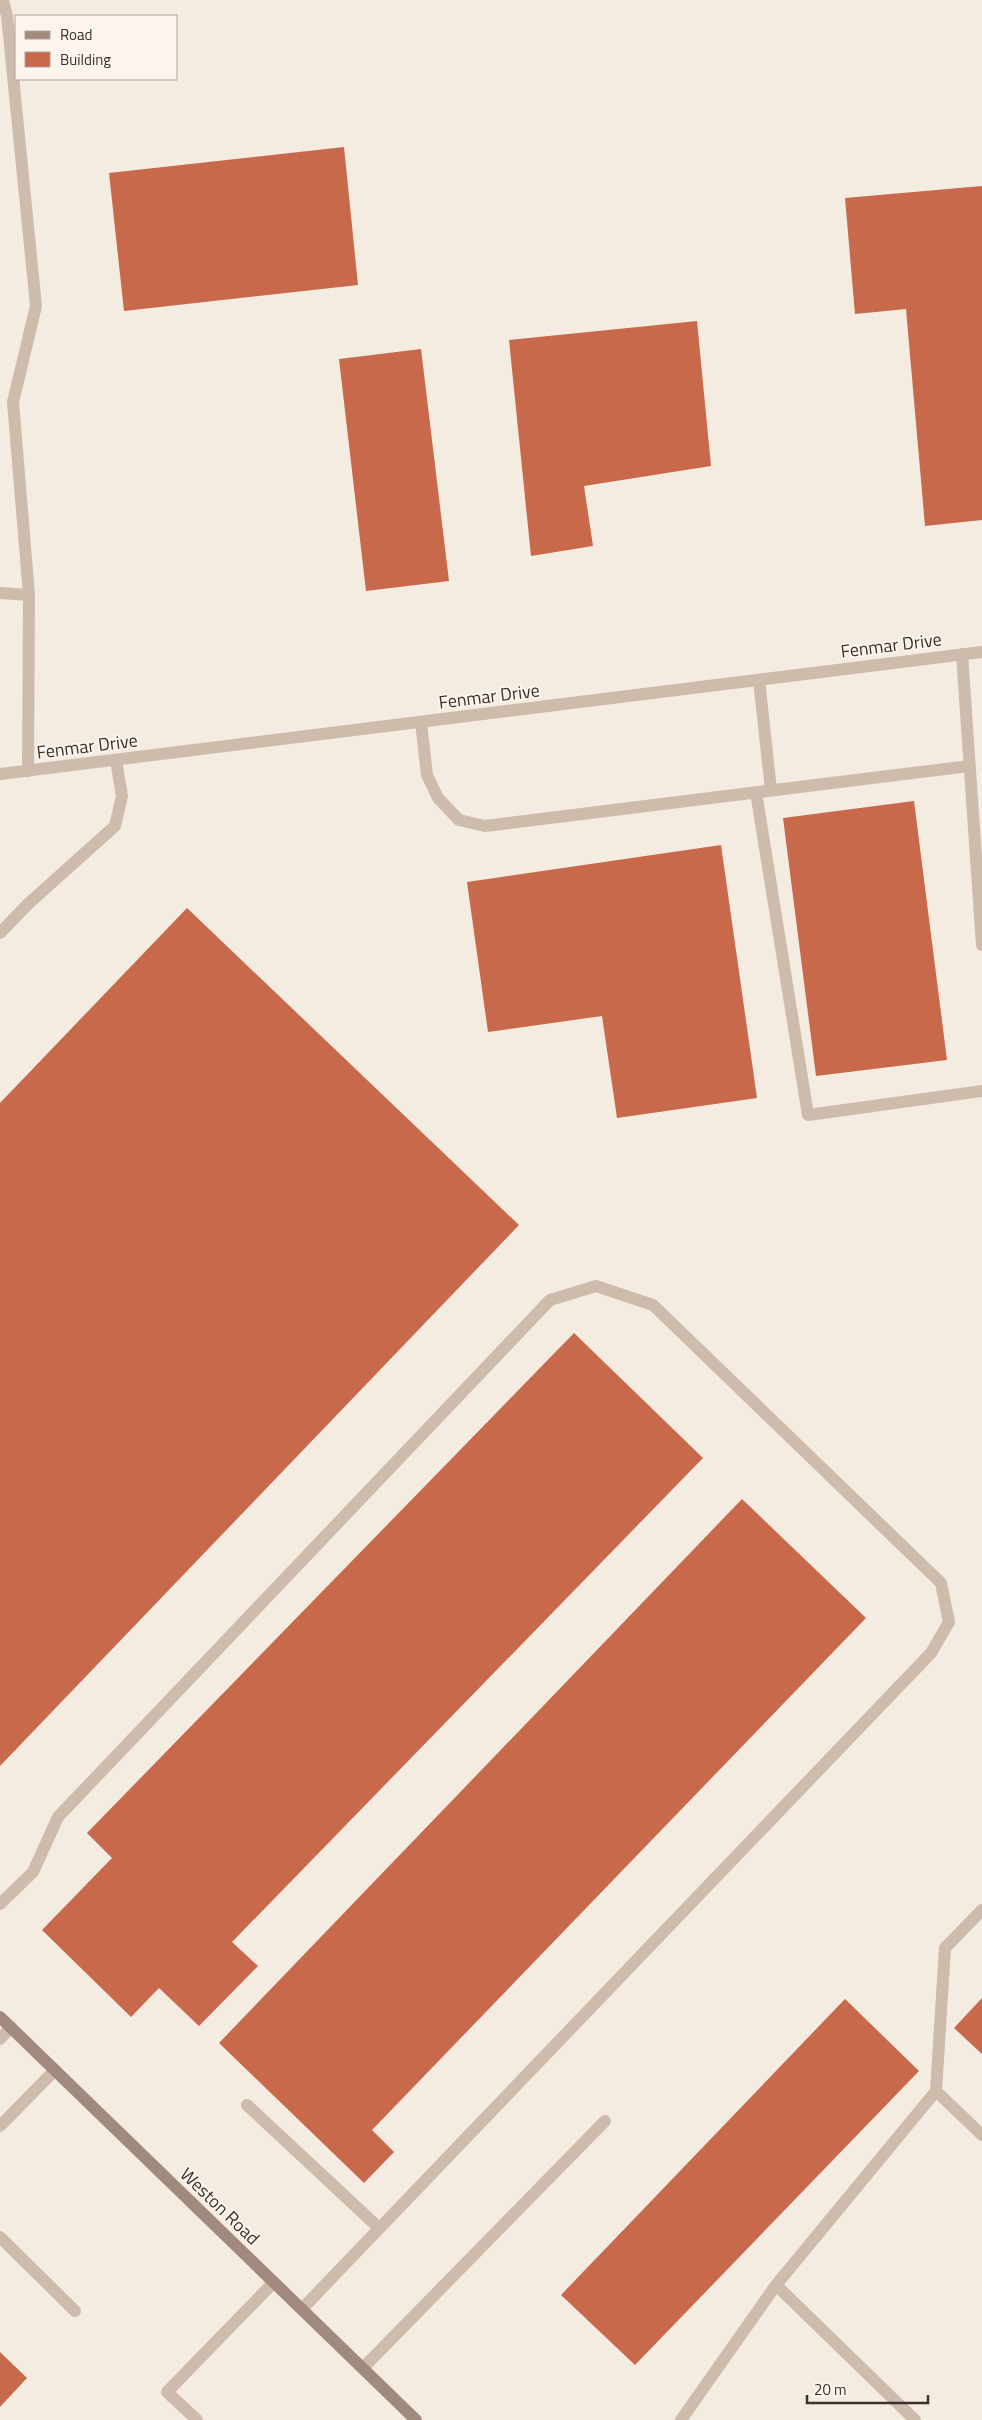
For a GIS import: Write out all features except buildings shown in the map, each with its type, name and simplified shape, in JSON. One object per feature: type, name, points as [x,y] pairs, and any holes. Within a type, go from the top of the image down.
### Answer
[{"type":"main road","name":"Weston Road","points":[[0,2017],[416,2420]]},
{"type":"street","points":[[3,0],[7,16],[36,306],[13,402],[29,595],[28,771]]},
{"type":"street","points":[[0,593],[29,595]]},
{"type":"street","name":"Fenmar Drive","points":[[0,774],[982,652]]},
{"type":"street","points":[[962,654],[969,766],[977,811],[982,945]]},
{"type":"street","points":[[760,680],[771,790]]},
{"type":"street","points":[[421,722],[427,775],[438,798],[459,820],[485,826],[969,766]]},
{"type":"street","points":[[0,933],[28,904],[115,826],[122,796],[116,760]]},
{"type":"street","points":[[756,792],[808,1115],[982,1091]]},
{"type":"street","points":[[0,1904],[33,1872],[58,1818],[550,1300],[596,1286],[653,1305],[942,1583],[949,1622],[931,1653],[302,2309]]},
{"type":"street","points":[[681,2420],[776,2285],[936,2091],[945,1948],[982,1910]]},
{"type":"street","points":[[0,2039],[11,2028]]},
{"type":"street","points":[[0,2126],[55,2070]]},
{"type":"street","points":[[936,2091],[982,2135]]},
{"type":"street","points":[[247,2105],[380,2228]]},
{"type":"street","points":[[363,2368],[605,2121]]},
{"type":"street","points":[[0,2237],[75,2310]]},
{"type":"street","points":[[197,2420],[167,2392],[274,2282]]},
{"type":"street","points":[[776,2285],[915,2420]]}]
